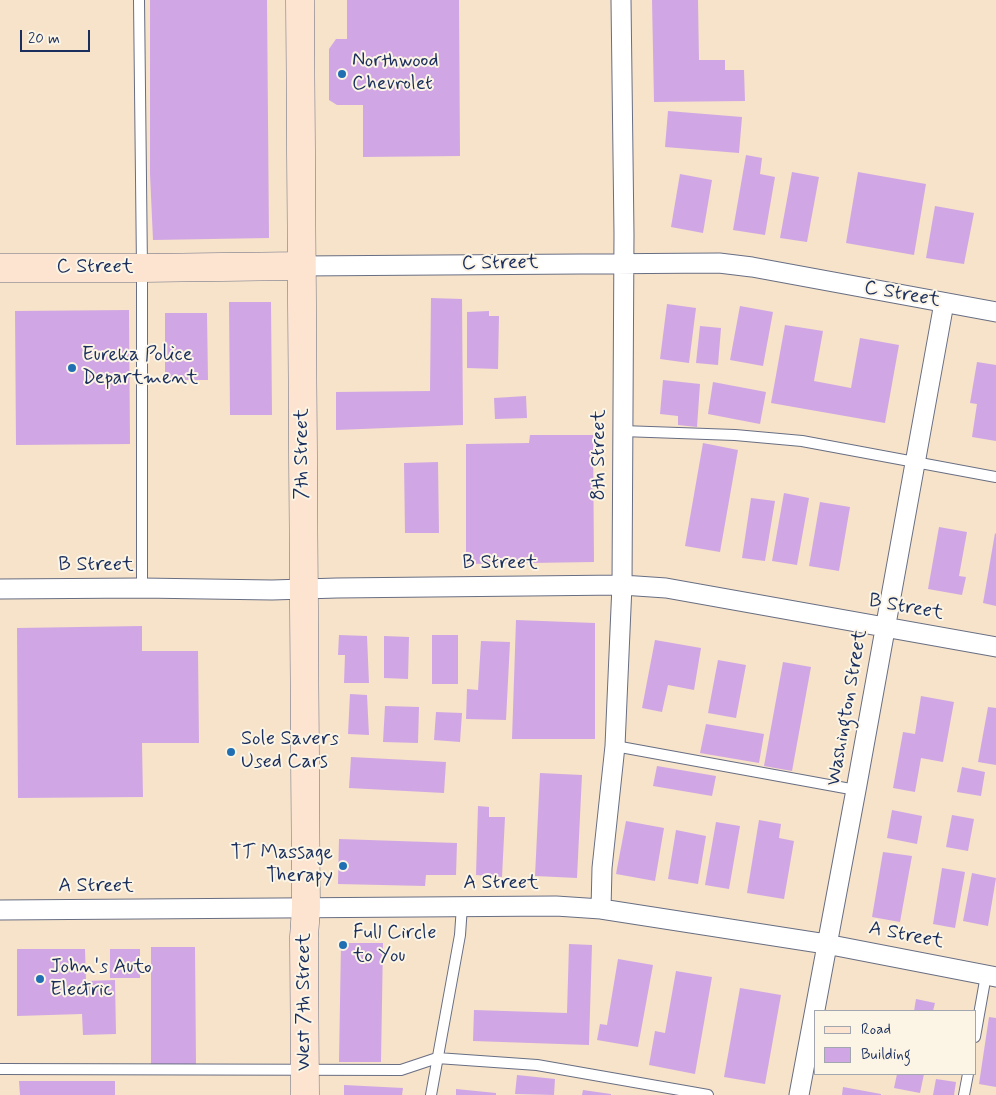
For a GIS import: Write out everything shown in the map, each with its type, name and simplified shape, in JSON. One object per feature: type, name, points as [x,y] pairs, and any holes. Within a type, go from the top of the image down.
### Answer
[{"type":"street","name":"7th Street","points":[[300,0],[306,908]]},
{"type":"street","name":"8th Street","points":[[601,909],[602,868],[615,746],[622,585],[623,262],[621,0]]},
{"type":"street","name":"C Street","points":[[0,268],[623,262],[719,263],[752,267],[996,312]]},
{"type":"street","name":"Washington Street","points":[[814,1010],[944,303]]},
{"type":"street","name":"B Street","points":[[0,589],[304,590],[622,585],[666,588],[996,647]]},
{"type":"street","name":"A Street","points":[[0,910],[556,906],[601,909],[826,944],[991,976]]},
{"type":"street","name":"West 7th Street","points":[[305,1082],[304,938],[306,908]]},
{"type":"street","name":"Washington Street","points":[[799,1095],[814,1011]]},
{"type":"lane","points":[[139,0],[142,268],[142,588]]},
{"type":"lane","points":[[622,431],[735,435],[802,441],[996,477]]},
{"type":"lane","points":[[615,746],[856,790]]},
{"type":"lane","points":[[430,1095],[460,935],[462,906]]},
{"type":"lane","points":[[976,1033],[991,976]]},
{"type":"lane","points":[[0,1069],[305,1082],[401,1070],[437,1058],[537,1065],[708,1095]]},
{"type":"lane","points":[[964,1095],[968,1075]]},
{"type":"building","points":[[150,0],[267,0],[269,238],[153,240],[150,174]]},
{"type":"building","points":[[347,0],[459,0],[460,156],[363,157],[363,105],[337,105],[329,100],[329,49],[336,39],[347,39]]},
{"type":"building","points":[[652,0],[698,0],[699,60],[725,60],[725,70],[744,70],[745,101],[654,102]]},
{"type":"building","points":[[668,111],[742,117],[739,153],[665,147]]},
{"type":"building","points":[[746,155],[762,158],[760,174],[775,177],[765,235],[733,230]]},
{"type":"building","points":[[792,172],[819,177],[807,242],[780,238]]},
{"type":"building","points":[[858,172],[926,184],[914,255],[846,243]]},
{"type":"building","points":[[680,174],[712,180],[703,233],[671,227]]},
{"type":"building","points":[[935,206],[974,213],[964,264],[926,258]]},
{"type":"building","points":[[431,298],[462,299],[463,425],[336,430],[336,392],[430,391]]},
{"type":"building","points":[[229,302],[271,302],[272,415],[230,415]]},
{"type":"building","points":[[667,304],[696,308],[689,363],[660,359]]},
{"type":"building","points":[[740,306],[773,312],[763,366],[730,360]]},
{"type":"building","name":"Eureka Police Department","points":[[129,310],[130,444],[16,445],[15,311]]},
{"type":"building","points":[[489,311],[489,316],[499,316],[498,369],[467,368],[467,312]]},
{"type":"building","points":[[165,313],[207,313],[208,380],[165,380]]},
{"type":"building","points":[[785,325],[823,331],[814,381],[851,388],[860,338],[899,345],[885,423],[771,403]]},
{"type":"building","points":[[700,326],[721,328],[718,365],[696,363]]},
{"type":"building","points":[[977,362],[996,365],[996,441],[972,437],[977,404],[970,403]]},
{"type":"building","points":[[663,380],[700,384],[697,427],[678,425],[678,416],[660,414]]},
{"type":"building","points":[[713,382],[766,392],[760,424],[708,414]]},
{"type":"building","points":[[526,396],[527,418],[495,419],[494,398]]},
{"type":"building","points":[[530,435],[593,435],[594,562],[466,564],[466,444],[529,443]]},
{"type":"building","points":[[703,443],[738,450],[720,552],[685,546]]},
{"type":"building","points":[[438,462],[439,533],[405,533],[404,463]]},
{"type":"building","points":[[784,493],[809,498],[797,565],[772,561]]},
{"type":"building","points":[[751,498],[775,501],[765,561],[742,558]]},
{"type":"building","points":[[820,502],[850,507],[839,571],[809,566]]},
{"type":"building","points":[[939,527],[967,532],[959,576],[966,577],[962,595],[928,589]]},
{"type":"building","points":[[996,534],[996,606],[983,603]]},
{"type":"building","points":[[516,620],[595,623],[595,739],[512,739]]},
{"type":"building","points":[[142,626],[142,651],[198,651],[199,743],[142,743],[143,797],[18,798],[17,628]]},
{"type":"building","points":[[339,635],[367,636],[369,683],[344,683],[345,655],[338,655]]},
{"type":"building","points":[[432,635],[458,635],[458,684],[432,684]]},
{"type":"building","points":[[384,636],[409,637],[408,679],[384,678]]},
{"type":"building","points":[[655,640],[701,648],[694,690],[668,685],[662,712],[642,708]]},
{"type":"building","points":[[481,641],[510,642],[506,720],[466,719],[467,689],[478,690]]},
{"type":"building","points":[[718,660],[746,665],[736,718],[708,713]]},
{"type":"building","points":[[783,662],[811,667],[792,771],[764,766]]},
{"type":"building","points":[[350,694],[367,695],[369,735],[348,734]]},
{"type":"building","points":[[921,696],[954,702],[943,762],[921,758],[915,792],[893,788],[903,732],[915,734]]},
{"type":"building","points":[[385,706],[419,707],[418,743],[383,742]]},
{"type":"building","points":[[988,707],[996,708],[996,765],[978,762]]},
{"type":"building","points":[[436,712],[462,713],[460,742],[434,740]]},
{"type":"building","points":[[706,724],[764,734],[759,763],[700,753]]},
{"type":"building","points":[[351,757],[446,762],[444,793],[349,788]]},
{"type":"building","points":[[657,766],[716,776],[712,796],[653,786]]},
{"type":"building","points":[[962,767],[985,772],[981,796],[957,792]]},
{"type":"building","points":[[540,773],[582,775],[577,878],[535,876]]},
{"type":"building","points":[[478,806],[489,807],[489,817],[505,817],[502,877],[476,875]]},
{"type":"building","points":[[892,810],[922,816],[917,844],[887,838]]},
{"type":"building","points":[[952,815],[974,819],[968,851],[946,847]]},
{"type":"building","points":[[759,820],[781,824],[779,838],[794,841],[784,899],[747,893]]},
{"type":"building","points":[[626,821],[664,828],[655,881],[616,874]]},
{"type":"building","points":[[716,822],[740,826],[729,889],[705,885]]},
{"type":"building","points":[[676,830],[706,836],[698,884],[668,879]]},
{"type":"building","points":[[339,839],[457,843],[456,875],[426,875],[425,886],[338,884]]},
{"type":"building","points":[[883,852],[912,856],[900,922],[872,917]]},
{"type":"building","points":[[942,868],[965,872],[955,928],[933,924]]},
{"type":"building","points":[[972,873],[996,878],[988,926],[963,921]]},
{"type":"building","points":[[341,943],[383,943],[381,1062],[339,1062]]},
{"type":"building","points":[[569,944],[592,945],[589,1045],[473,1041],[474,1010],[567,1013]]},
{"type":"building","points":[[151,947],[195,947],[196,1065],[151,1065]]},
{"type":"building","points":[[17,949],[85,949],[86,981],[115,980],[116,1034],[83,1035],[82,1014],[17,1016]]},
{"type":"building","points":[[110,949],[140,949],[140,978],[110,978]]},
{"type":"building","points":[[618,959],[653,965],[638,1047],[597,1040],[600,1024],[607,1025]]},
{"type":"building","points":[[676,971],[712,977],[695,1074],[649,1065],[655,1031],[665,1033]]},
{"type":"building","points":[[740,988],[781,995],[765,1084],[724,1077]]},
{"type":"building","points":[[916,999],[935,1003],[933,1010],[914,1010]]},
{"type":"building","points":[[989,1017],[996,1018],[996,1087],[979,1084]]},
{"type":"building","points":[[517,1075],[555,1079],[554,1095],[515,1094]]},
{"type":"building","points":[[897,1075],[924,1075],[920,1093],[894,1088]]},
{"type":"building","points":[[936,1079],[956,1082],[954,1095],[933,1095]]},
{"type":"building","points":[[19,1081],[115,1081],[115,1095],[20,1095]]},
{"type":"building","points":[[344,1085],[403,1088],[402,1095],[344,1095]]},
{"type":"building","points":[[843,1087],[881,1094],[881,1095],[842,1095]]},
{"type":"building","points":[[456,1089],[496,1093],[496,1095],[456,1095]]},
{"type":"building","points":[[583,1090],[611,1094],[611,1095],[582,1095]]},
{"type":"place","name":"Northwood Chevrolet","points":[[342,74]]},
{"type":"place","name":"Eureka Police Department","points":[[72,368]]},
{"type":"place","name":"Sole Savers Used Cars","points":[[231,752]]},
{"type":"place","name":"TT Massage Therapy","points":[[343,866]]},
{"type":"place","name":"Full Circle to You","points":[[343,945]]},
{"type":"place","name":"John's Auto Electric","points":[[40,979]]}]
